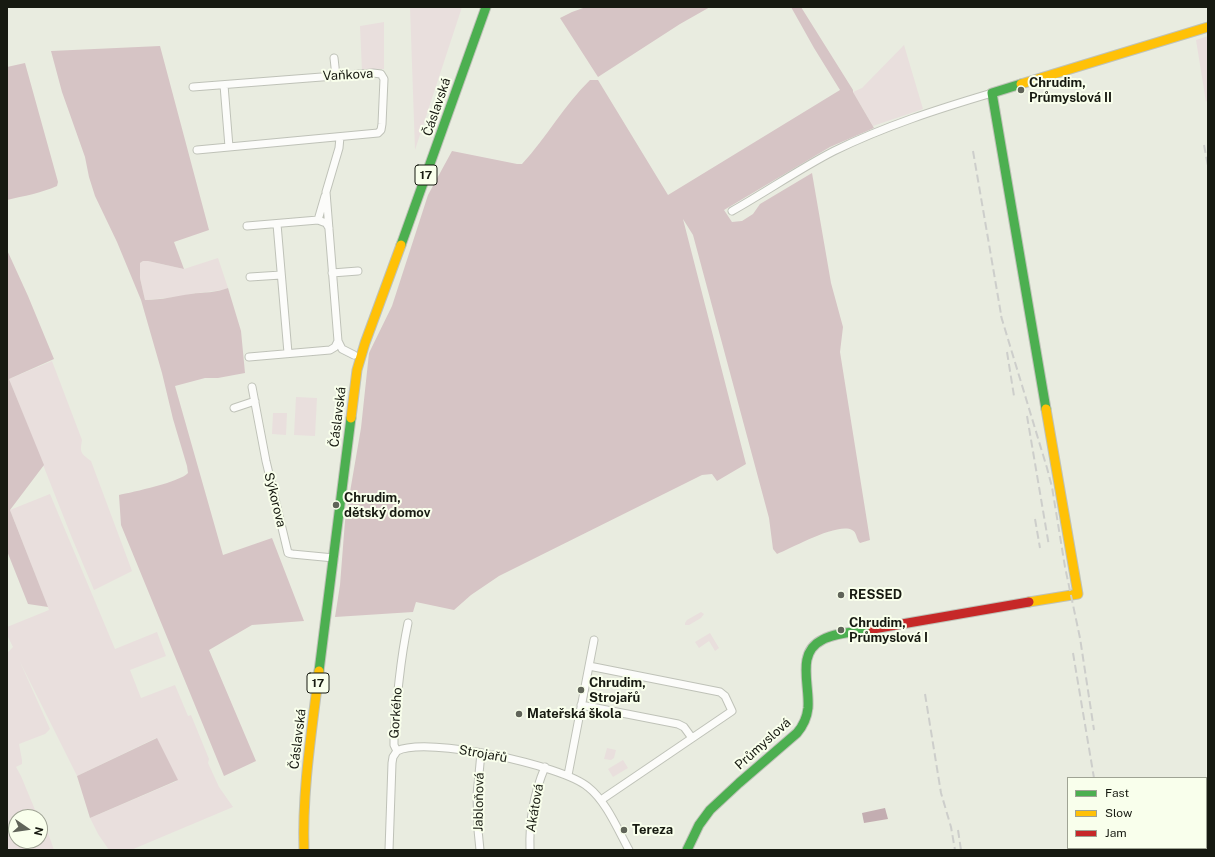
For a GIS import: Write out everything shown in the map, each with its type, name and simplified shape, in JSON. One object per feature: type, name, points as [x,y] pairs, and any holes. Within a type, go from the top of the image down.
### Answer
[{"type":"street","name":"Čáslavská","points":[[304,850],[303,829],[306,787],[357,356],[399,252],[486,7]]},
{"type":"street","points":[[732,211],[813,162],[878,131],[919,116],[1208,27]]},
{"type":"street","points":[[334,58],[336,76]]},
{"type":"street","name":"Vaňkova","points":[[193,87],[379,73],[383,76],[384,82],[382,124],[380,132],[375,134],[197,150]]},
{"type":"street","points":[[224,85],[229,147]]},
{"type":"street","name":"Průmyslová","points":[[687,850],[699,825],[710,810],[801,728],[806,717],[808,707],[805,672],[806,662],[812,650],[819,642],[836,635],[1078,594],[992,93]]},
{"type":"street","points":[[318,220],[339,148],[340,138]]},
{"type":"street","points":[[326,192],[338,341],[342,349],[357,356]]},
{"type":"street","points":[[247,226],[318,220],[326,223],[329,228]]},
{"type":"street","points":[[277,224],[288,353]]},
{"type":"street","points":[[332,273],[358,270]]},
{"type":"street","points":[[250,277],[281,275]]},
{"type":"street","points":[[330,350],[335,347],[338,341]]},
{"type":"street","points":[[249,357],[330,350],[357,356]]},
{"type":"street","name":"Sýkorova","points":[[252,387],[266,461],[288,553],[334,558]]},
{"type":"street","points":[[234,408],[255,401]]},
{"type":"street","name":"Gorkého","points":[[389,850],[392,763],[393,757],[397,751],[394,745],[394,737],[400,666],[408,623]]},
{"type":"street","points":[[568,775],[594,640]]},
{"type":"street","points":[[589,666],[720,692],[725,696],[732,711],[601,800]]},
{"type":"street","points":[[581,705],[678,724],[682,726],[692,738]]},
{"type":"street","name":"Strojařů","points":[[397,751],[408,748],[430,747],[481,753],[526,762],[568,775],[582,782],[601,800],[629,850]]},
{"type":"street","name":"Jabloňová","points":[[480,850],[477,788],[481,753]]},
{"type":"street","name":"Akátová","points":[[530,850],[530,830],[538,784],[545,768]]},
{"type":"shaded area","points":[[410,7],[462,7],[415,150]]},
{"type":"shaded area","points":[[586,7],[710,7],[680,24],[598,77],[560,18]]},
{"type":"shaded area","points":[[791,7],[801,7],[853,90],[874,128],[830,147],[724,210],[732,222],[742,221],[753,214],[760,204],[812,173],[831,283],[843,327],[840,352],[870,540],[860,543],[854,531],[845,528],[826,532],[777,554],[773,549],[769,518],[693,235],[683,219],[746,464],[717,481],[712,474],[702,475],[499,576],[471,595],[454,610],[416,602],[413,612],[335,617],[340,585],[345,521],[361,428],[369,353],[392,306],[428,195],[452,151],[522,164],[540,143],[564,110],[590,80],[598,80],[668,195],[840,90]]},
{"type":"shaded area","points":[[384,22],[384,69],[362,71],[360,26]]},
{"type":"shaded area","points":[[1208,36],[1208,99],[1206,102],[1196,40]]},
{"type":"shaded area","points":[[904,45],[923,109],[873,126],[853,92],[862,88]]},
{"type":"shaded area","points":[[160,46],[209,230],[174,242],[184,269],[148,261],[143,261],[140,263],[140,278],[145,300],[214,292],[228,288],[241,331],[245,373],[218,378],[205,378],[175,386],[223,555],[272,538],[304,621],[252,625],[209,650],[256,761],[224,776],[121,525],[119,495],[176,480],[188,473],[187,466],[141,300],[117,242],[95,196],[85,157],[62,92],[51,51]]},
{"type":"shaded area","points":[[25,63],[58,182],[57,186],[7,200],[7,67]]},
{"type":"shaded area","points":[[7,250],[54,359],[9,379],[44,465],[10,510],[48,607],[28,604],[7,551]]},
{"type":"shaded area","points":[[218,258],[228,288],[178,297],[145,300],[140,278],[140,263],[143,261],[184,269]]},
{"type":"shaded area","points":[[52,361],[82,440],[82,452],[91,461],[132,571],[94,590],[9,379]]},
{"type":"shaded area","points":[[296,397],[317,398],[315,436],[294,435]]},
{"type":"shaded area","points":[[273,413],[287,413],[286,435],[272,434]]},
{"type":"shaded area","points":[[50,494],[115,649],[157,632],[166,656],[130,670],[141,698],[175,685],[188,716],[191,715],[209,759],[208,763],[219,787],[233,807],[131,850],[109,850],[98,834],[90,818],[177,781],[156,738],[77,776],[20,662],[50,729],[45,734],[19,744],[22,764],[16,767],[35,809],[8,809],[8,849],[48,849],[48,833],[54,850],[7,850],[7,653],[13,647],[7,635],[7,627],[49,610],[10,510]]},
{"type":"shaded area","points":[[701,612],[704,614],[701,618],[689,625],[685,625],[687,620]]},
{"type":"shaded area","points":[[710,633],[719,648],[715,651],[709,641],[699,648],[695,642]]},
{"type":"shaded area","points":[[157,738],[178,780],[90,818],[77,776]]},
{"type":"shaded area","points":[[607,748],[616,750],[614,758],[611,760],[604,759]]},
{"type":"shaded area","points":[[623,760],[628,768],[613,777],[608,769]]},
{"type":"shaded area","points":[[885,808],[888,819],[864,823],[862,813]]},
{"type":"railway","points":[[1204,145],[1208,166]]},
{"type":"railway","points":[[973,151],[1002,320]]},
{"type":"railway","points":[[1001,316],[1052,487],[1065,567],[1080,638],[1094,730]]},
{"type":"railway","points":[[1007,352],[1014,396]]},
{"type":"railway","points":[[1027,416],[1049,546]]},
{"type":"railway","points":[[1035,519],[1040,548]]},
{"type":"railway","points":[[1073,653],[1094,777]]},
{"type":"railway","points":[[925,694],[941,793],[951,827],[955,850]]},
{"type":"railway","points":[[958,830],[961,850]]},
{"type":"traffic: fast","points":[[401,245],[486,7]]},
{"type":"traffic: fast","points":[[1021,84],[992,93],[1046,409]]},
{"type":"traffic: fast","points":[[319,671],[351,418]]},
{"type":"traffic: fast","points":[[687,850],[699,825],[710,810],[797,733],[801,727],[806,718],[808,708],[807,661],[809,653],[814,646],[822,640],[834,635],[873,629]]},
{"type":"traffic: slow","points":[[1021,84],[1208,27]]},
{"type":"traffic: slow","points":[[351,418],[357,370],[365,343],[401,245]]},
{"type":"traffic: slow","points":[[1029,602],[1078,594],[1046,409]]},
{"type":"traffic: slow","points":[[304,850],[306,783],[319,671]]},
{"type":"traffic: jam","points":[[873,629],[1029,602]]},
{"type":"place","name":"Chrudim, Průmyslová II","points":[[1021,90]]},
{"type":"place","name":"Chrudim, dětský domov","points":[[336,505]]},
{"type":"place","name":"RESSED","points":[[841,595]]},
{"type":"place","name":"Chrudim, Průmyslová I","points":[[841,630]]},
{"type":"place","name":"Chrudim, Strojařů","points":[[581,690]]},
{"type":"place","name":"Mateřská škola","points":[[519,714]]},
{"type":"place","name":"Tereza","points":[[624,830]]}]
